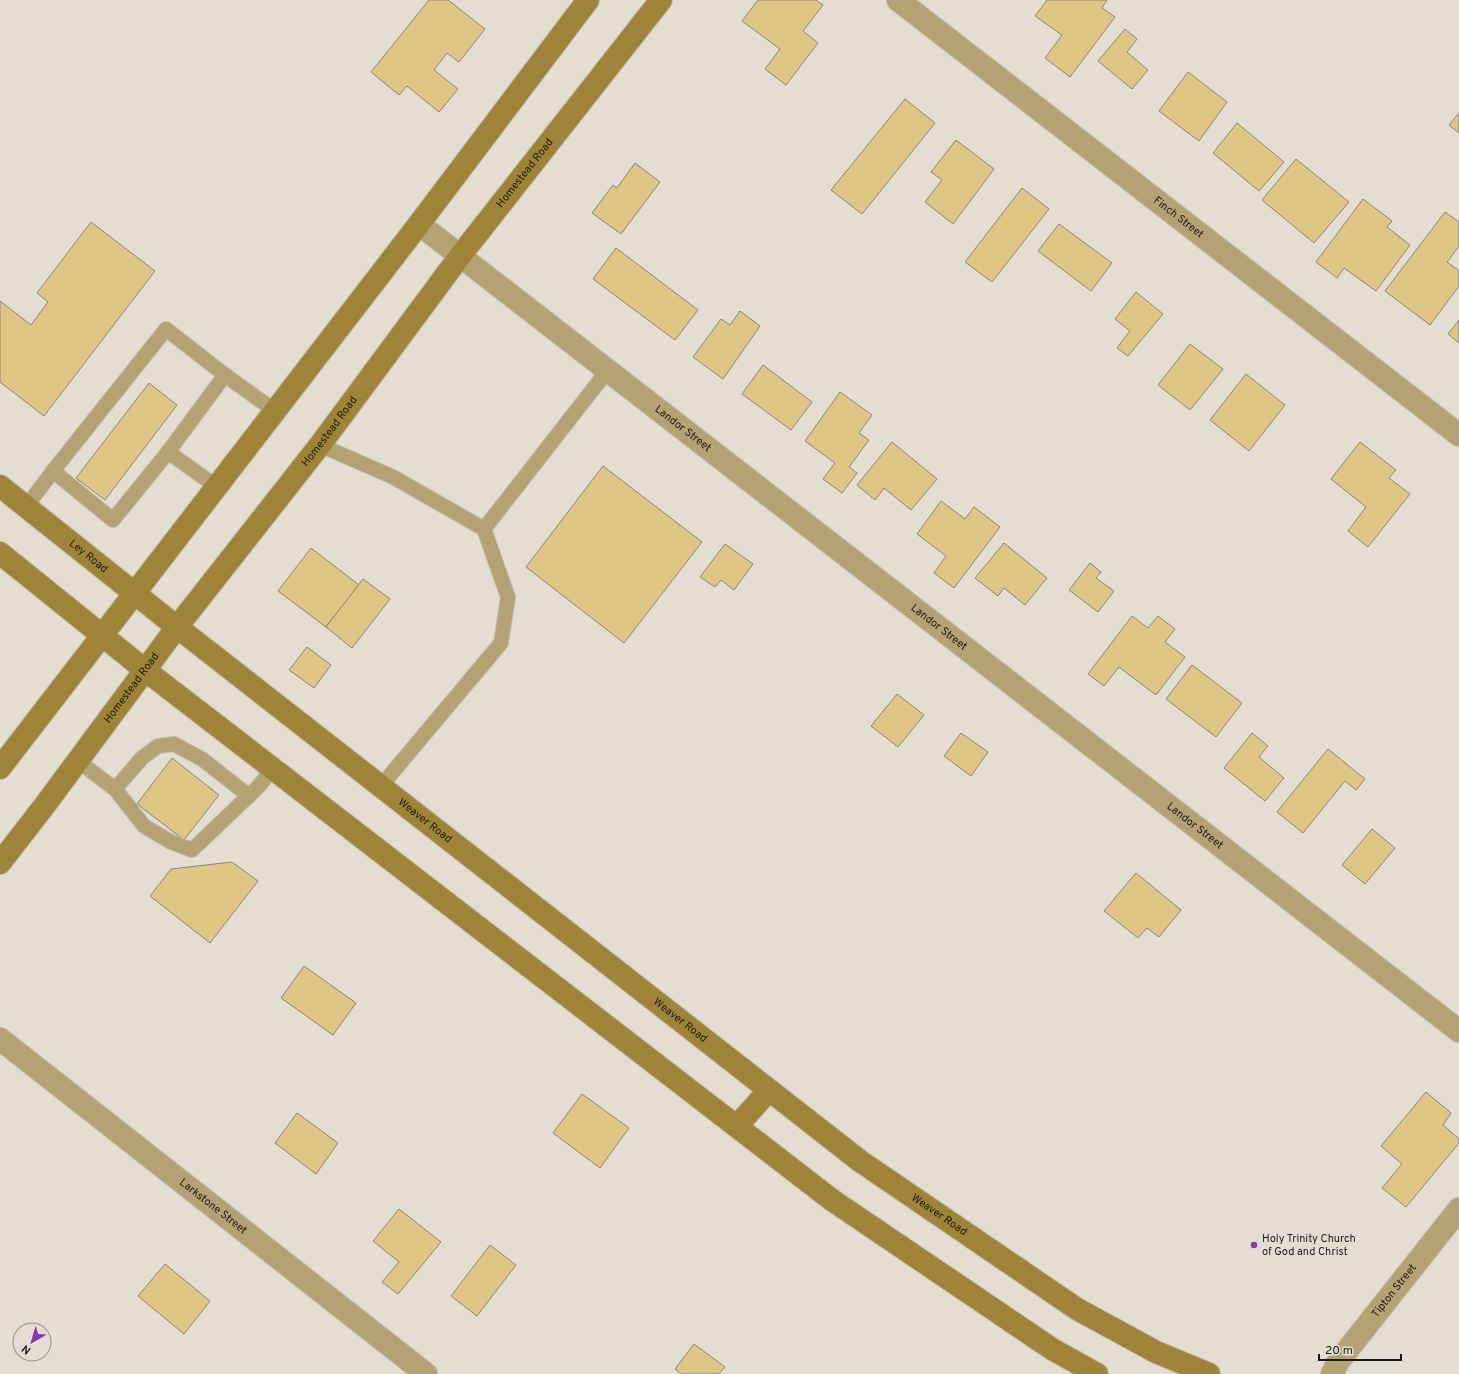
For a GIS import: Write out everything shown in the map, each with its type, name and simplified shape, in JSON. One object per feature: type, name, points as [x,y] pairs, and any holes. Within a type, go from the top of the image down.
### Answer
[{"type":"main road","points":[[0,768],[420,224],[588,0]]},
{"type":"main road","name":"Homestead Road","points":[[0,863],[177,627],[320,445],[460,256],[661,0]]},
{"type":"main road","name":"Ley Road","points":[[0,486],[177,627]]},
{"type":"main road","points":[[0,552],[145,670],[832,1200],[1052,1349],[1098,1374]]},
{"type":"main road","name":"Weaver Road","points":[[177,627],[860,1161],[1077,1308],[1156,1352],[1209,1374]]},
{"type":"main road","points":[[737,1126],[769,1090]]},
{"type":"street","name":"Finch Street","points":[[898,0],[1459,435]]},
{"type":"street","name":"Landor Street","points":[[420,224],[1459,1031]]},
{"type":"street","name":"Larkstone Street","points":[[0,1039],[426,1374]]},
{"type":"street","name":"Tipton Street","points":[[1332,1374],[1338,1362],[1459,1209]]},
{"type":"lane","points":[[26,507],[166,329],[225,375],[275,411]]},
{"type":"lane","points":[[484,530],[608,370]]},
{"type":"lane","points":[[53,471],[113,520],[168,452],[225,375]]},
{"type":"lane","points":[[320,445],[393,477],[484,530],[508,597],[501,643],[381,786]]},
{"type":"lane","points":[[168,452],[217,487]]},
{"type":"lane","points":[[115,789],[142,758],[158,746],[174,744],[202,760],[249,796]]},
{"type":"lane","points":[[78,761],[115,789],[144,826],[171,842],[192,850],[259,786],[273,768]]},
{"type":"building","points":[[429,0],[448,0],[485,29],[459,62],[447,53],[434,70],[458,89],[439,112],[407,86],[399,95],[371,72]]},
{"type":"building","points":[[758,0],[816,0],[823,5],[803,31],[818,43],[786,85],[765,69],[780,49],[742,21]]},
{"type":"building","points":[[1047,0],[1107,0],[1102,8],[1115,17],[1070,77],[1045,58],[1062,35],[1035,16]]},
{"type":"building","points":[[1125,29],[1137,39],[1127,52],[1148,70],[1132,89],[1098,61]]},
{"type":"building","points":[[1188,72],[1227,102],[1199,141],[1159,111]]},
{"type":"building","points":[[905,99],[935,123],[862,214],[831,190]]},
{"type":"building","points":[[1459,113],[1459,133],[1449,125]]},
{"type":"building","points":[[1237,123],[1284,162],[1259,191],[1213,153]]},
{"type":"building","points":[[956,140],[994,169],[953,224],[925,202],[942,180],[931,172]]},
{"type":"building","points":[[1296,159],[1349,202],[1314,243],[1262,200]]},
{"type":"building","points":[[635,163],[660,182],[621,234],[592,213],[613,185],[617,188]]},
{"type":"building","points":[[1022,188],[1049,209],[992,282],[965,262]]},
{"type":"building","points":[[1363,199],[1392,221],[1387,227],[1410,245],[1376,291],[1344,268],[1337,278],[1316,262]]},
{"type":"building","points":[[1445,212],[1459,222],[1459,246],[1447,262],[1459,271],[1459,286],[1430,325],[1385,291]]},
{"type":"building","points":[[91,222],[155,271],[44,416],[0,382],[0,301],[31,325],[48,302],[37,293]]},
{"type":"building","points":[[1059,224],[1112,263],[1091,291],[1038,251]]},
{"type":"building","points":[[616,248],[698,310],[675,340],[593,279]]},
{"type":"building","points":[[1136,292],[1163,314],[1128,356],[1117,348],[1130,331],[1115,319]]},
{"type":"building","points":[[740,311],[760,326],[723,379],[693,357],[721,319],[730,325]]},
{"type":"building","points":[[1459,320],[1459,343],[1448,334]]},
{"type":"building","points":[[1190,344],[1223,369],[1190,410],[1158,385]]},
{"type":"building","points":[[763,365],[812,402],[791,430],[742,394]]},
{"type":"building","points":[[1246,374],[1285,405],[1249,451],[1210,420]]},
{"type":"building","points":[[149,383],[177,405],[105,500],[76,478]]},
{"type":"building","points":[[840,392],[872,415],[859,433],[869,440],[849,467],[857,473],[842,493],[823,479],[835,463],[805,441]]},
{"type":"building","points":[[892,442],[937,479],[911,510],[884,488],[875,500],[857,485]]},
{"type":"building","points":[[1360,442],[1396,470],[1389,478],[1410,494],[1368,547],[1348,531],[1366,507],[1331,479]]},
{"type":"building","points":[[603,466],[702,542],[624,643],[526,567]]},
{"type":"building","points":[[941,501],[965,519],[974,507],[1000,527],[954,588],[934,573],[946,556],[917,534]]},
{"type":"building","points":[[1004,543],[1047,578],[1025,605],[1004,588],[998,596],[975,578]]},
{"type":"building","points":[[725,544],[753,564],[734,590],[721,580],[715,587],[700,577]]},
{"type":"building","points":[[311,548],[359,585],[326,627],[278,591]]},
{"type":"building","points":[[1090,563],[1101,572],[1096,578],[1114,591],[1098,612],[1069,590]]},
{"type":"building","points":[[363,579],[390,599],[352,648],[326,627]]},
{"type":"building","points":[[1132,616],[1148,628],[1158,616],[1175,629],[1165,642],[1185,657],[1156,695],[1119,667],[1104,686],[1088,674]]},
{"type":"building","points":[[307,647],[331,665],[314,688],[289,670]]},
{"type":"building","points":[[1192,665],[1242,703],[1216,737],[1166,699]]},
{"type":"building","points":[[897,694],[924,715],[898,747],[871,726]]},
{"type":"building","points":[[961,733],[988,752],[971,776],[944,756]]},
{"type":"building","points":[[1252,733],[1268,746],[1259,757],[1284,778],[1265,801],[1224,768]]},
{"type":"building","points":[[1328,749],[1365,779],[1356,790],[1345,781],[1303,833],[1277,812]]},
{"type":"building","points":[[172,758],[219,795],[184,840],[137,804]]},
{"type":"building","points":[[1372,829],[1395,848],[1365,884],[1342,865]]},
{"type":"building","points":[[232,862],[258,881],[210,943],[150,896],[171,869]]},
{"type":"building","points":[[1136,873],[1181,910],[1159,937],[1147,928],[1138,938],[1104,911]]},
{"type":"building","points":[[304,966],[356,1003],[333,1035],[281,998]]},
{"type":"building","points":[[1426,1092],[1451,1113],[1443,1125],[1459,1139],[1459,1143],[1406,1207],[1382,1188],[1402,1164],[1381,1146]]},
{"type":"building","points":[[582,1094],[629,1128],[600,1168],[553,1133]]},
{"type":"building","points":[[297,1113],[338,1143],[316,1174],[275,1143]]},
{"type":"building","points":[[399,1209],[441,1242],[398,1294],[382,1282],[399,1262],[373,1241]]},
{"type":"building","points":[[490,1245],[516,1265],[477,1316],[451,1296]]},
{"type":"building","points":[[165,1264],[210,1301],[184,1334],[138,1296]]},
{"type":"building","points":[[694,1344],[725,1367],[719,1374],[681,1374],[675,1369]]},
{"type":"place","name":"Holy Trinity Church of God and Christ","points":[[1254,1245]]}]
